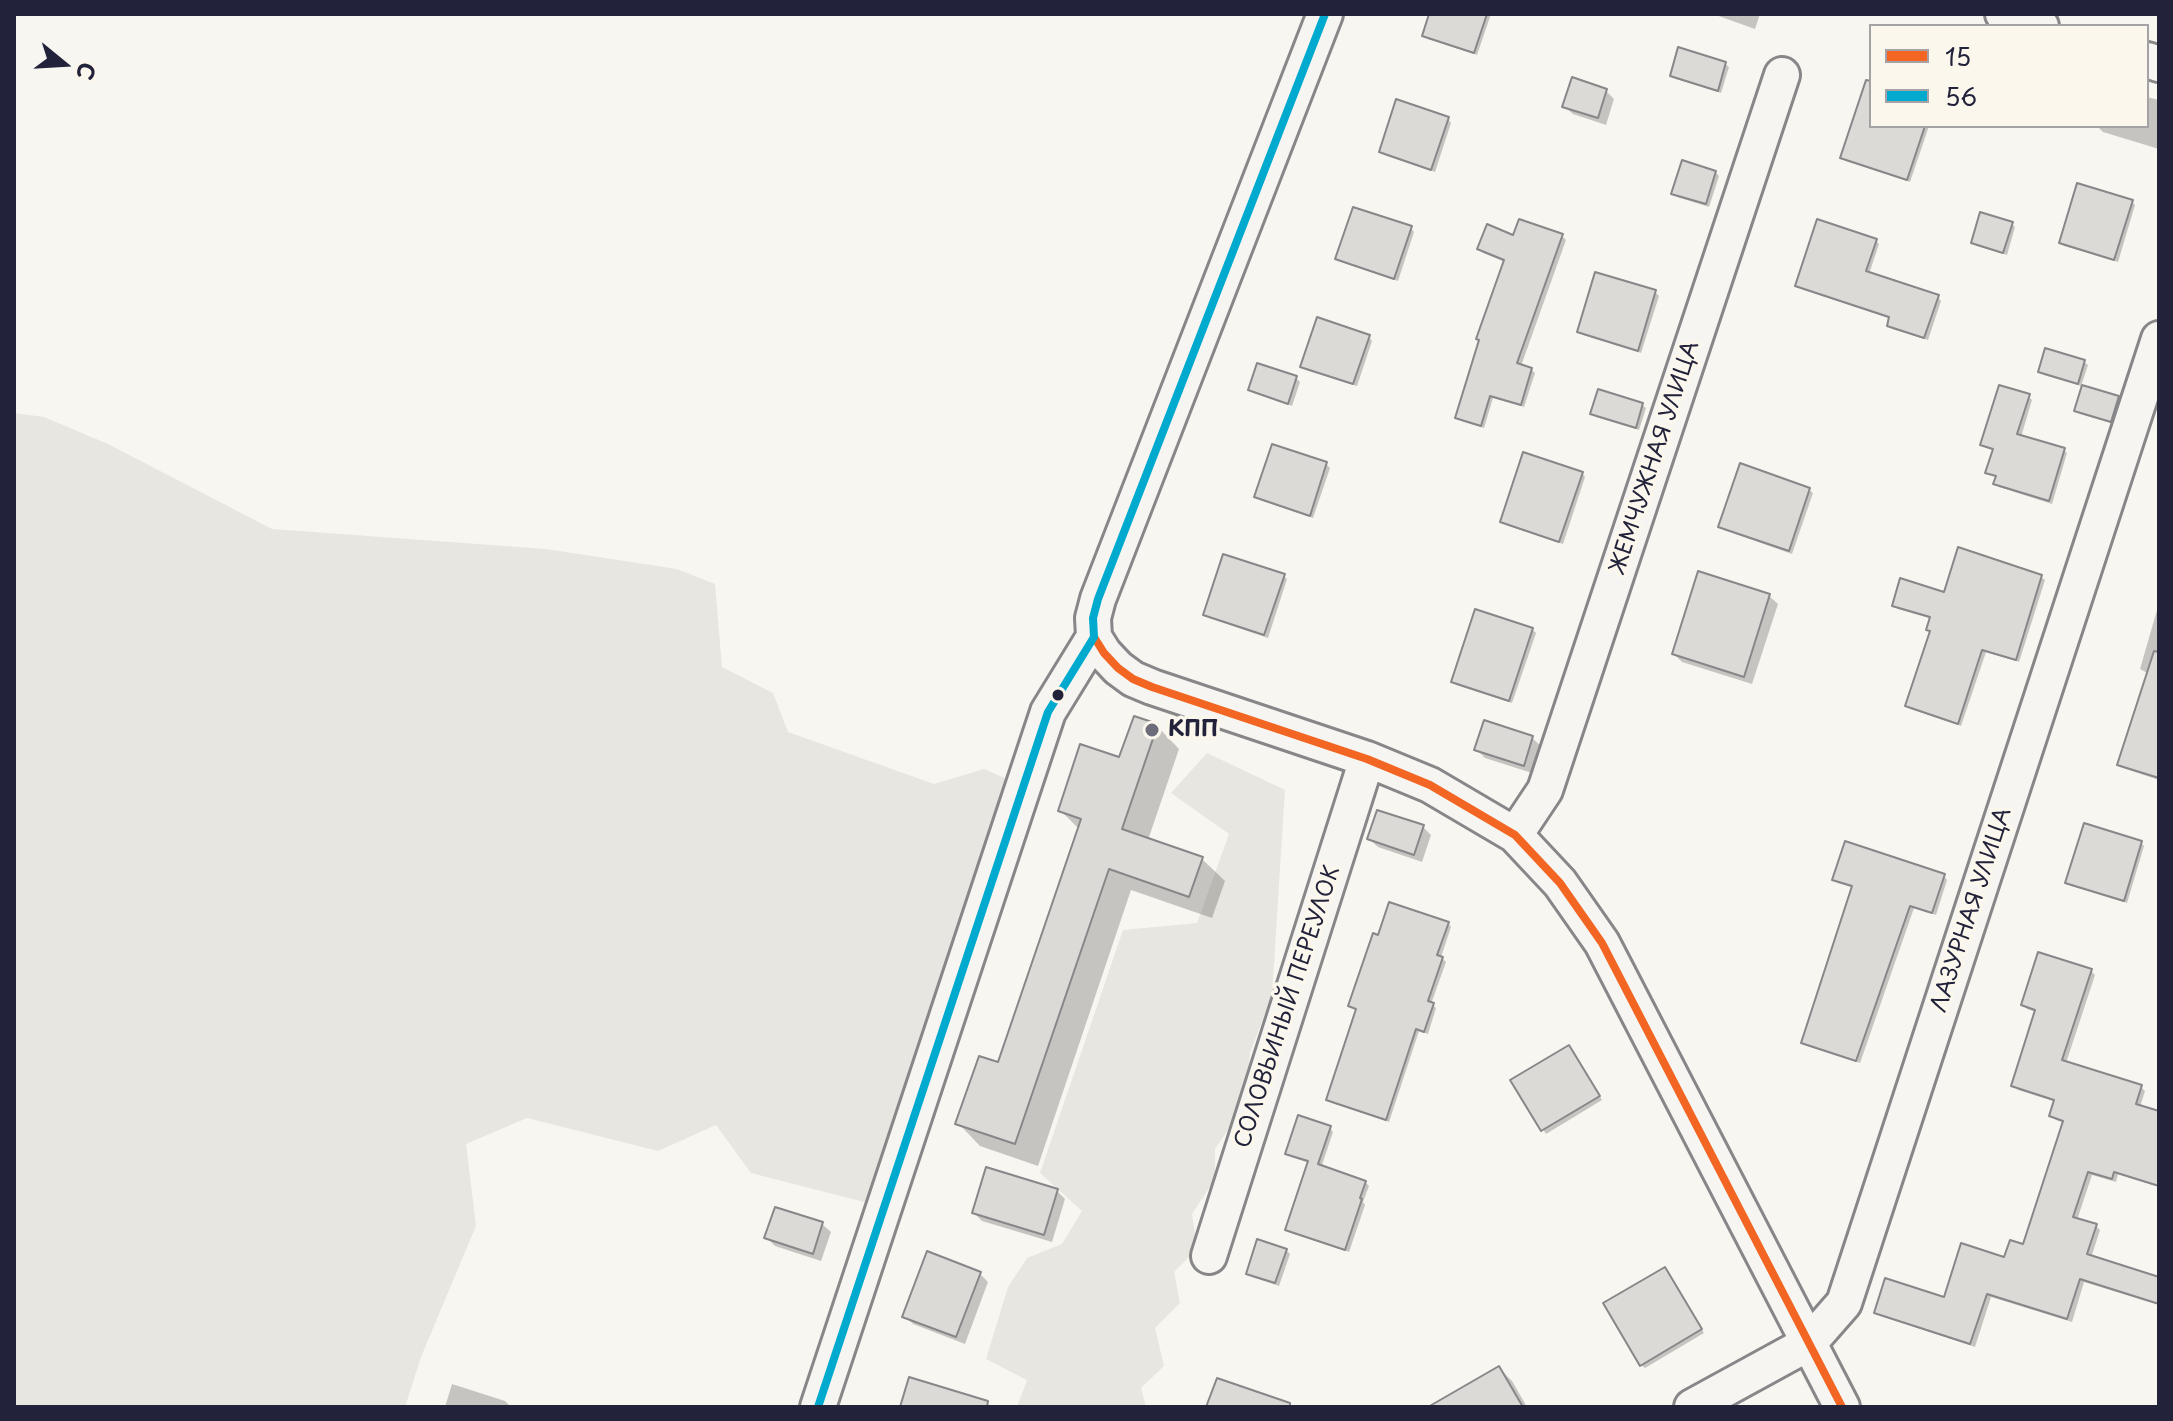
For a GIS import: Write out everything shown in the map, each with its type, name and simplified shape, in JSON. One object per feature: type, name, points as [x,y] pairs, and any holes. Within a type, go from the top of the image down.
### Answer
[{"type":"street","points":[[1325,14],[1098,599],[1093,618],[1094,637],[1104,653],[1133,679],[1367,759],[1430,785],[1515,835],[1560,883],[1602,943],[1842,1407]]},
{"type":"street","points":[[2003,14],[2035,24]]},
{"type":"street","name":"ЖЕМЧУЖНАЯ УЛИЦА","points":[[1515,835],[1545,790],[1782,75]]},
{"type":"street","name":"ЛАЗУРНАЯ УЛИЦА","points":[[1692,1407],[1809,1343],[1844,1303],[2159,339]]},
{"type":"street","points":[[818,1407],[1048,712],[1094,637]]},
{"type":"street","name":"СОЛОВЬИНЫЙ ПЕРЕУЛОК","points":[[1209,1256],[1367,759]]},
{"type":"shaded area","points":[[14,413],[44,417],[108,444],[272,529],[546,549],[677,569],[715,584],[722,667],[773,693],[788,732],[934,784],[984,769],[1016,783],[868,1203],[751,1173],[716,1125],[658,1151],[527,1118],[466,1144],[476,1226],[421,1357],[405,1407],[14,1407]]},
{"type":"shaded area","points":[[1207,753],[1285,790],[1272,995],[1250,1053],[1245,1105],[1215,1149],[1215,1179],[1192,1214],[1197,1249],[1174,1272],[1180,1303],[1155,1328],[1164,1366],[1141,1388],[1146,1407],[1017,1407],[1027,1380],[986,1359],[1008,1287],[1027,1258],[1062,1244],[1082,1211],[1040,1173],[1123,930],[1197,923],[1229,834],[1171,793]]},
{"type":"building","points":[[1429,14],[1487,14],[1474,53],[1422,36]]},
{"type":"building","points":[[1678,47],[1726,62],[1718,91],[1670,76]]},
{"type":"building","points":[[1572,77],[1607,89],[1598,118],[1562,107]]},
{"type":"building","points":[[1866,80],[1869,81],[1869,128],[1924,128],[1907,180],[1840,158]]},
{"type":"building","points":[[1396,99],[1449,117],[1431,170],[1379,152]]},
{"type":"building","points":[[1682,160],[1716,171],[1706,204],[1671,194]]},
{"type":"building","points":[[2077,183],[2133,200],[2114,260],[2059,243]]},
{"type":"building","points":[[1353,207],[1412,226],[1394,279],[1335,259]]},
{"type":"building","points":[[1980,212],[2013,222],[2003,253],[1971,243]]},
{"type":"building","points":[[1519,219],[1563,234],[1517,363],[1532,368],[1521,405],[1490,396],[1481,426],[1455,418],[1479,340],[1476,339],[1504,260],[1477,249],[1487,224],[1513,235]]},
{"type":"building","points":[[1817,219],[1877,239],[1866,271],[1939,295],[1924,338],[1887,326],[1889,317],[1795,286]]},
{"type":"building","points":[[1595,272],[1656,290],[1638,351],[1577,332]]},
{"type":"building","points":[[1317,317],[1370,335],[1353,384],[1300,367]]},
{"type":"building","points":[[2045,348],[2085,360],[2078,384],[2038,372]]},
{"type":"building","points":[[1257,363],[1297,376],[1288,404],[1248,390]]},
{"type":"building","points":[[1999,385],[2030,394],[2017,434],[2065,448],[2049,501],[1993,484],[1996,476],[1985,473],[1993,449],[1980,445]]},
{"type":"building","points":[[2082,385],[2119,396],[2111,422],[2074,411]]},
{"type":"building","points":[[1598,389],[1643,403],[1636,428],[1590,414]]},
{"type":"building","points":[[1272,444],[1327,462],[1310,516],[1254,497]]},
{"type":"building","points":[[1523,452],[1583,472],[1559,542],[1500,522]]},
{"type":"building","points":[[1740,463],[1810,488],[1789,551],[1718,527]]},
{"type":"building","points":[[1958,547],[2042,575],[2016,660],[1982,650],[1958,724],[1905,706],[1930,631],[1926,630],[1930,617],[1892,606],[1900,578],[1944,592]]},
{"type":"building","points":[[1223,554],[1285,574],[1264,635],[1203,615]]},
{"type":"building","points":[[1698,571],[1770,594],[1744,677],[1672,654]]},
{"type":"building","points":[[1475,609],[1533,628],[1509,701],[1451,682]]},
{"type":"building","points":[[2154,651],[2159,652],[2159,778],[2117,765]]},
{"type":"building","points":[[1134,716],[1158,724],[1122,829],[1203,857],[1189,897],[1109,869],[1015,1144],[955,1124],[979,1056],[998,1062],[1081,819],[1058,811],[1080,744],[1119,757]]},
{"type":"building","points":[[1484,720],[1533,736],[1524,766],[1474,750]]},
{"type":"building","points":[[1377,810],[1424,825],[1414,855],[1367,839]]},
{"type":"building","points":[[2084,823],[2142,841],[2124,901],[2065,883]]},
{"type":"building","points":[[1845,841],[1945,874],[1932,913],[1910,906],[1856,1061],[1801,1043],[1852,886],[1832,880]]},
{"type":"building","points":[[1389,902],[1449,922],[1437,955],[1443,957],[1428,1001],[1434,1003],[1424,1032],[1416,1029],[1386,1120],[1326,1100],[1356,1009],[1348,1006],[1373,933],[1378,935]]},
{"type":"building","points":[[2038,952],[2092,969],[2062,1060],[2142,1085],[2136,1104],[2159,1111],[2159,1186],[2114,1172],[2112,1179],[2088,1172],[2073,1217],[2097,1224],[2087,1254],[2159,1277],[2159,1304],[2080,1279],[2067,1319],[1987,1294],[1970,1344],[1874,1313],[1885,1278],[1944,1297],[1961,1243],[2004,1257],[2010,1240],[2023,1244],[2063,1121],[2049,1116],[2054,1100],[2011,1086],[2035,1010],[2021,1005]]},
{"type":"building","points":[[1569,1045],[1600,1096],[1541,1131],[1510,1080]]},
{"type":"building","points":[[1298,1115],[1331,1126],[1318,1164],[1366,1181],[1345,1250],[1285,1230],[1308,1161],[1285,1154]]},
{"type":"building","points":[[986,1167],[1058,1189],[1044,1235],[972,1213]]},
{"type":"building","points":[[775,1207],[823,1222],[813,1254],[764,1238]]},
{"type":"building","points":[[1257,1239],[1287,1249],[1275,1283],[1246,1274]]},
{"type":"building","points":[[927,1251],[981,1272],[956,1337],[902,1317]]},
{"type":"building","points":[[1665,1267],[1702,1329],[1640,1366],[1603,1303]]},
{"type":"building","points":[[1499,1366],[1523,1407],[1428,1407]]},
{"type":"building","points":[[909,1377],[988,1401],[987,1407],[900,1407]]},
{"type":"building","points":[[1217,1378],[1290,1403],[1290,1407],[1206,1407]]},
{"type":"transit line","name":"56","points":[[818,1407],[1048,712],[1094,637],[1093,618],[1098,599],[1325,14]]},
{"type":"transit line","name":"15","points":[[1094,637],[1104,653],[1133,679],[1367,759],[1430,785],[1515,835],[1560,883],[1602,943],[1842,1407]]},
{"type":"place","name":"КПП","points":[[1152,730]]}]
